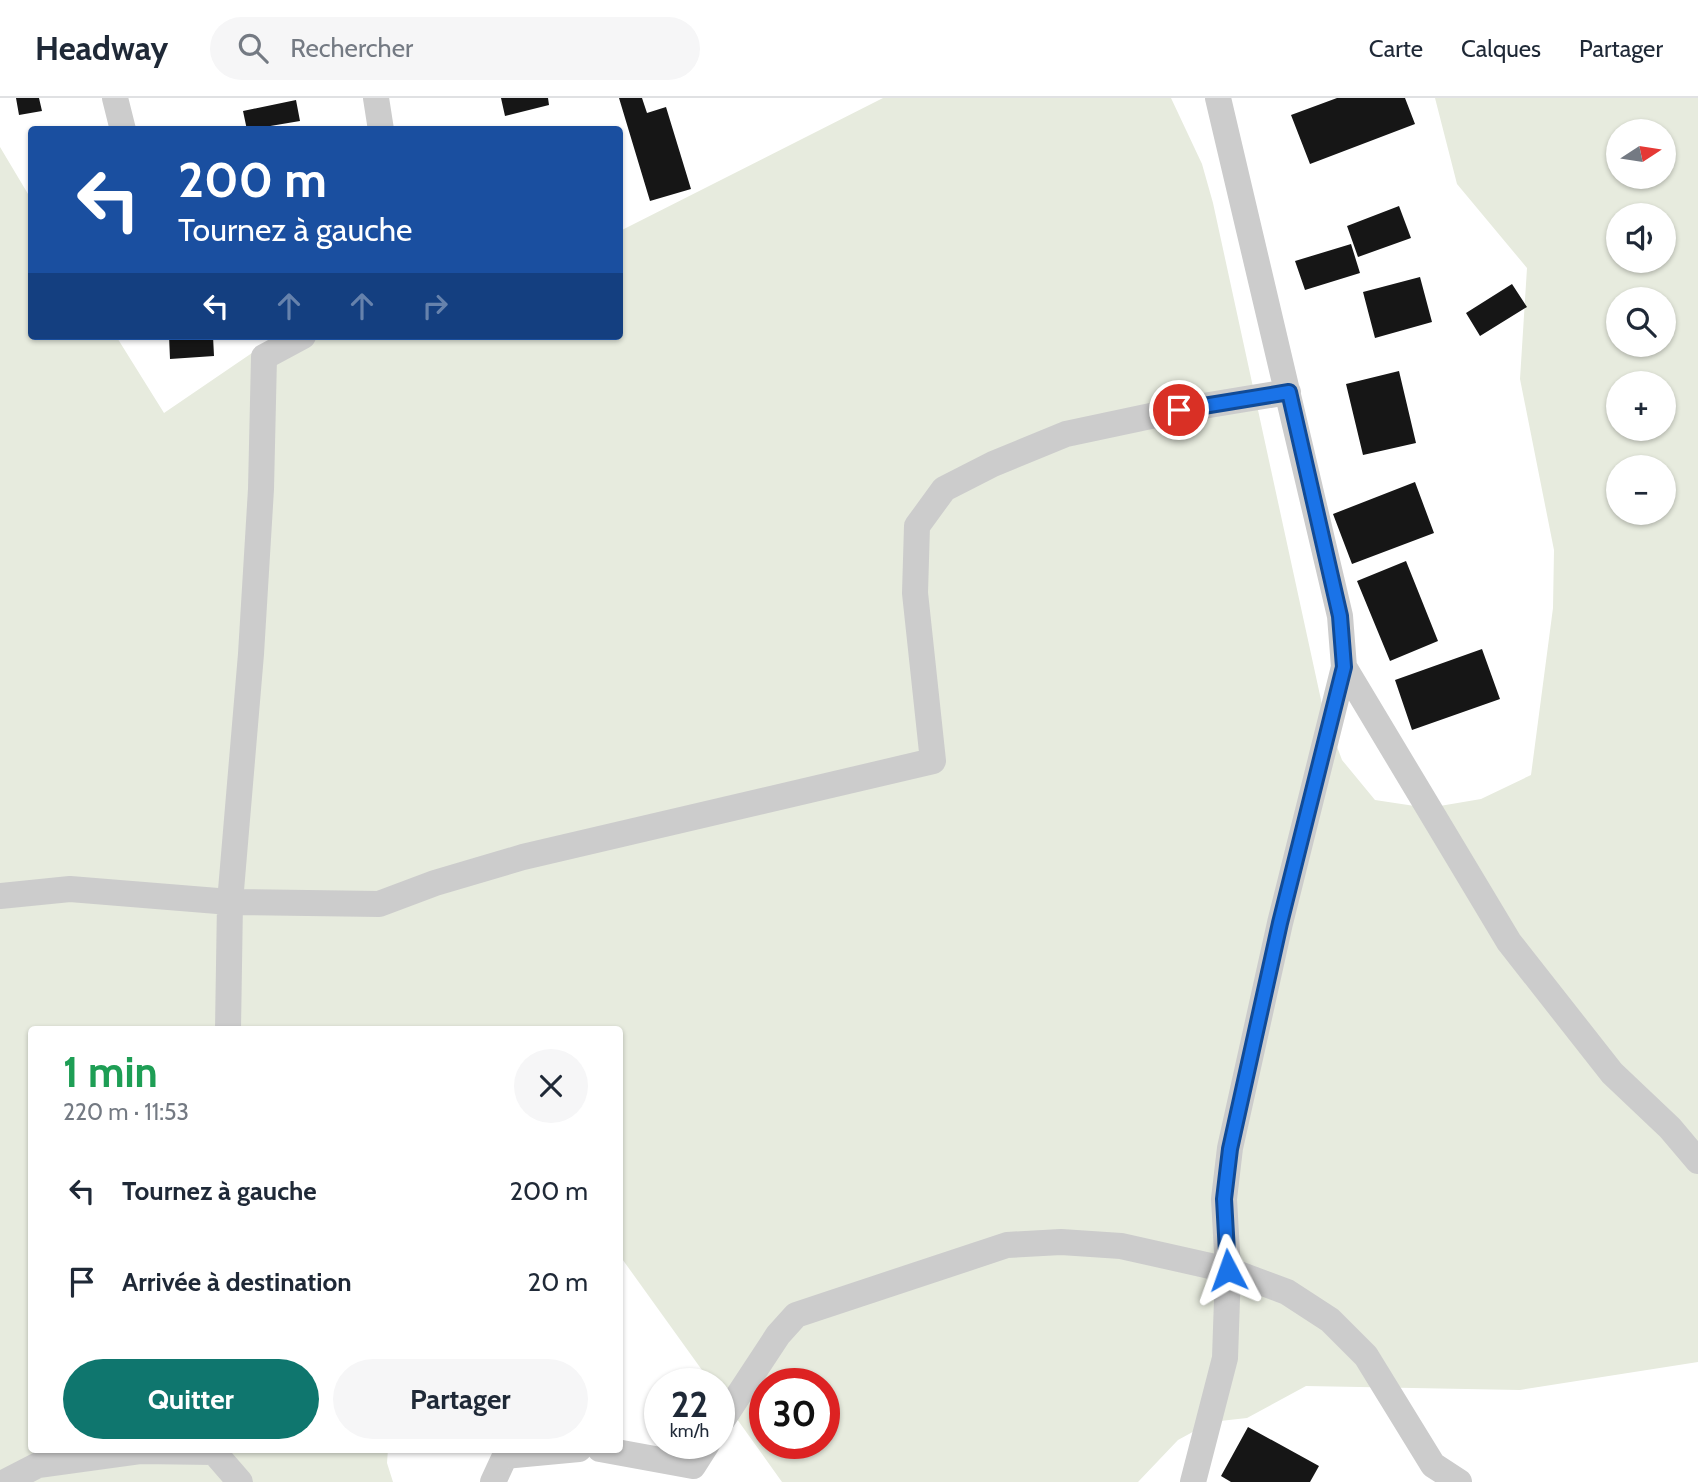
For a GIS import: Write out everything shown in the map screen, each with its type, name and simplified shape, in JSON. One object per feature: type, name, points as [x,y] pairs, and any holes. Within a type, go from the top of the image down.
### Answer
[{"type":"street","points":[[115,98],[121,126]]},
{"type":"street","points":[[376,98],[380,126]]},
{"type":"street","points":[[1193,1482],[1225,1358],[1228,1270],[1224,1199],[1230,1149],[1280,923],[1344,667],[1340,616],[1218,98]]},
{"type":"street","points":[[228,1026],[230,902],[253,627],[261,489],[264,357],[296,340]]},
{"type":"street","points":[[0,897],[69,889],[230,902],[379,904],[435,883],[523,857],[933,761],[915,593],[917,526],[944,489],[993,464],[1066,434],[1289,392]]},
{"type":"street","points":[[1344,667],[1509,942],[1612,1073],[1670,1128],[1698,1161]]},
{"type":"street","points":[[735,1401],[778,1335],[796,1315],[1007,1245],[1061,1242],[1121,1246],[1228,1270],[1287,1292],[1330,1320],[1366,1356],[1433,1465],[1459,1482]]},
{"type":"street","points":[[5,1482],[38,1465],[125,1453]]},
{"type":"street","points":[[215,1453],[240,1482]]},
{"type":"street","points":[[493,1482],[505,1456],[537,1453]]},
{"type":"street","points":[[622,1453],[644,1457]]},
{"type":"street","points":[[655,1459],[693,1466],[697,1459]]},
{"type":"shaded area","points":[[883,98],[1171,98],[1202,164],[1213,203],[1323,709],[1342,760],[1375,800],[1428,808],[1481,799],[1531,775],[1553,608],[1554,550],[1520,379],[1527,268],[1457,184],[1435,98],[1698,98],[1698,1362],[1520,1390],[1306,1386],[1247,1418],[1211,1422],[1178,1440],[1138,1482],[782,1482],[766,1459],[840,1459],[840,1368],[749,1368],[749,1436],[735,1416],[735,1368],[700,1368],[623,1260],[623,1026],[28,1026],[28,1453],[388,1453],[387,1463],[393,1482],[0,1482],[0,147],[28,194],[28,340],[118,340],[164,413],[271,340],[623,340],[623,229]]},
{"type":"building","points":[[16,98],[39,98],[42,111],[19,115]]},
{"type":"building","points":[[501,98],[548,98],[549,105],[505,116]]},
{"type":"building","points":[[619,98],[642,98],[647,113],[666,107],[691,189],[650,201]]},
{"type":"building","points":[[1337,98],[1405,98],[1415,124],[1310,164],[1291,115]]},
{"type":"building","points":[[296,100],[300,121],[271,126],[246,126],[243,111]]},
{"type":"building","points":[[1399,206],[1411,238],[1358,257],[1347,226]]},
{"type":"building","points":[[1351,244],[1360,273],[1305,290],[1295,261]]},
{"type":"building","points":[[1420,277],[1432,322],[1375,338],[1363,292]]},
{"type":"building","points":[[1512,284],[1527,307],[1480,336],[1466,313]]},
{"type":"building","points":[[169,340],[213,340],[214,356],[170,359]]},
{"type":"building","points":[[1399,371],[1416,443],[1363,455],[1346,384]]},
{"type":"building","points":[[1415,482],[1434,533],[1352,564],[1333,514]]},
{"type":"building","points":[[1406,561],[1438,641],[1390,661],[1357,581]]},
{"type":"building","points":[[1482,649],[1500,699],[1412,730],[1395,680]]},
{"type":"building","points":[[1248,1427],[1319,1466],[1310,1482],[1231,1482],[1221,1476]]},
{"type":"route","points":[[1179,410],[1289,392],[1340,616],[1344,667],[1280,923],[1230,1149],[1224,1199],[1228,1270]]}]
